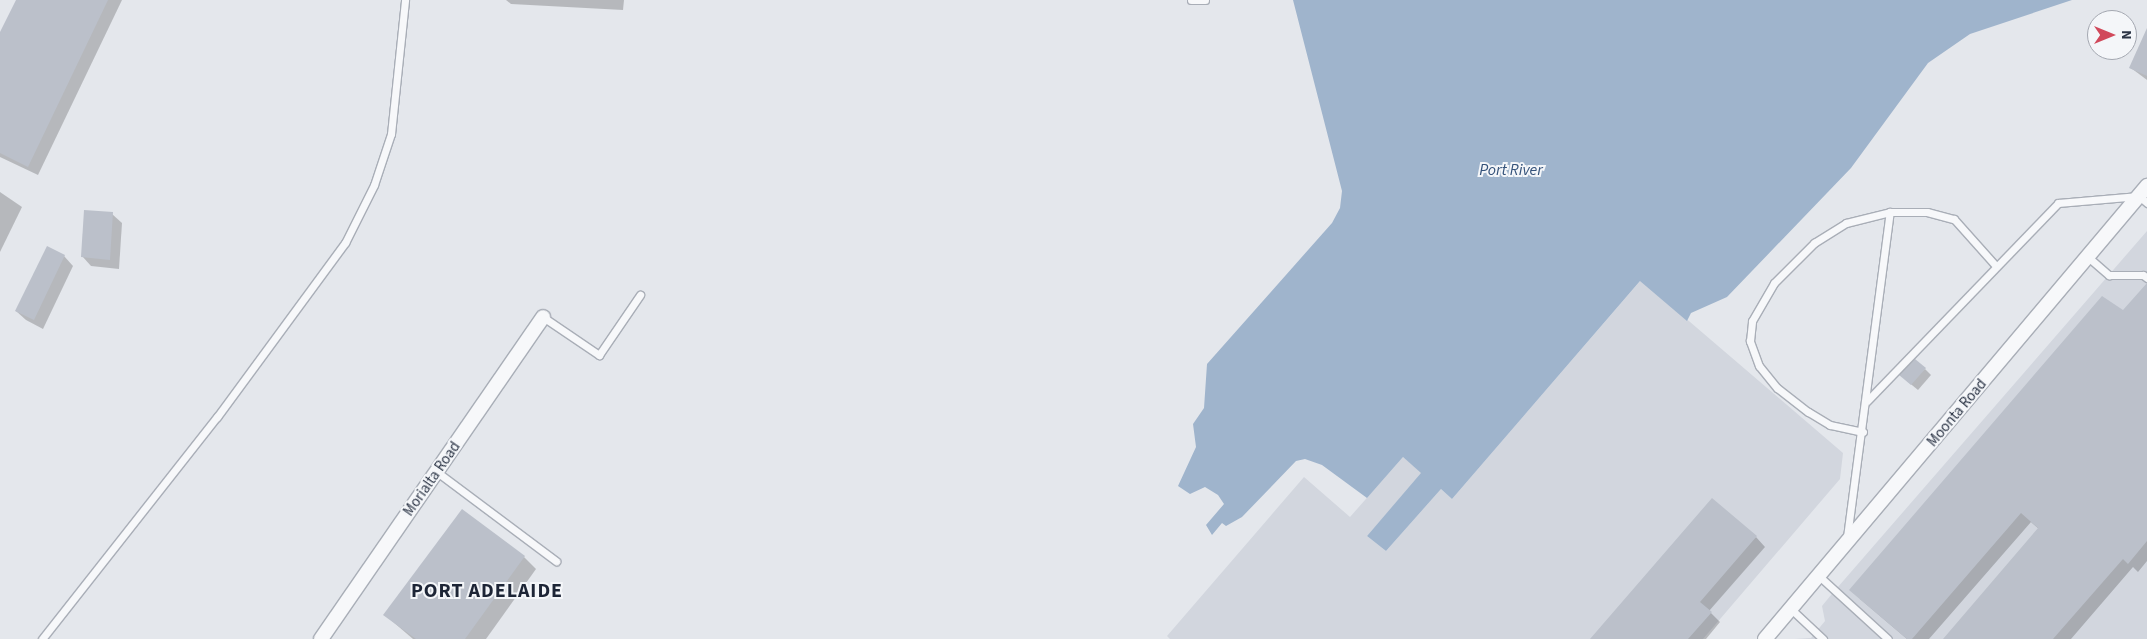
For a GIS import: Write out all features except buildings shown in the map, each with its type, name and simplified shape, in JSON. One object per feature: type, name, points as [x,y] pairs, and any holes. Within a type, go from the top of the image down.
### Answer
[{"type":"street","name":"Moonta Road","points":[[1765,639],[2088,257],[2144,195]]},
{"type":"street","name":"Morialta Road","points":[[321,639],[543,318]]},
{"type":"lane","points":[[42,639],[217,417],[345,243],[374,185],[391,134],[404,0]]},
{"type":"lane","points":[[1191,0],[1205,0]]},
{"type":"lane","points":[[1867,401],[2058,202],[2144,195]]},
{"type":"lane","points":[[1863,432],[1830,425],[1777,388],[1759,366],[1750,341],[1752,321],[1774,283],[1814,243],[1846,223],[1890,212],[1927,212],[1954,219],[1996,266]]},
{"type":"lane","points":[[1846,544],[1863,432],[1890,212]]},
{"type":"lane","points":[[2088,257],[2109,275],[2143,274],[2147,278]]},
{"type":"lane","points":[[543,318],[599,355],[640,295]]},
{"type":"lane","points":[[437,472],[556,560]]},
{"type":"lane","points":[[1819,576],[1888,639]]},
{"type":"lane","points":[[1791,609],[1823,639]]},
{"type":"shaded area","points":[[2147,231],[2147,639],[1795,639],[1811,638],[1825,621],[1822,606],[1831,595]]},
{"type":"shaded area","points":[[1641,280],[1843,453],[1840,479],[1703,639],[1170,639],[1167,636],[1304,477],[1350,517],[1403,457],[1422,473],[1367,536],[1386,551],[1441,489],[1452,499]]},
{"type":"water","name":"Port River","points":[[1293,0],[2072,0],[1970,34],[1928,63],[1851,168],[1727,297],[1691,313],[1687,321],[1640,281],[1452,499],[1441,489],[1386,551],[1367,536],[1421,473],[1403,457],[1367,498],[1322,465],[1305,459],[1296,461],[1242,517],[1226,526],[1222,523],[1212,535],[1206,525],[1224,504],[1218,495],[1205,487],[1190,494],[1178,486],[1196,447],[1193,424],[1204,408],[1207,364],[1332,223],[1340,208],[1342,191]]},
{"type":"district","name":"PORT ADELAIDE","points":[[487,591]]}]
